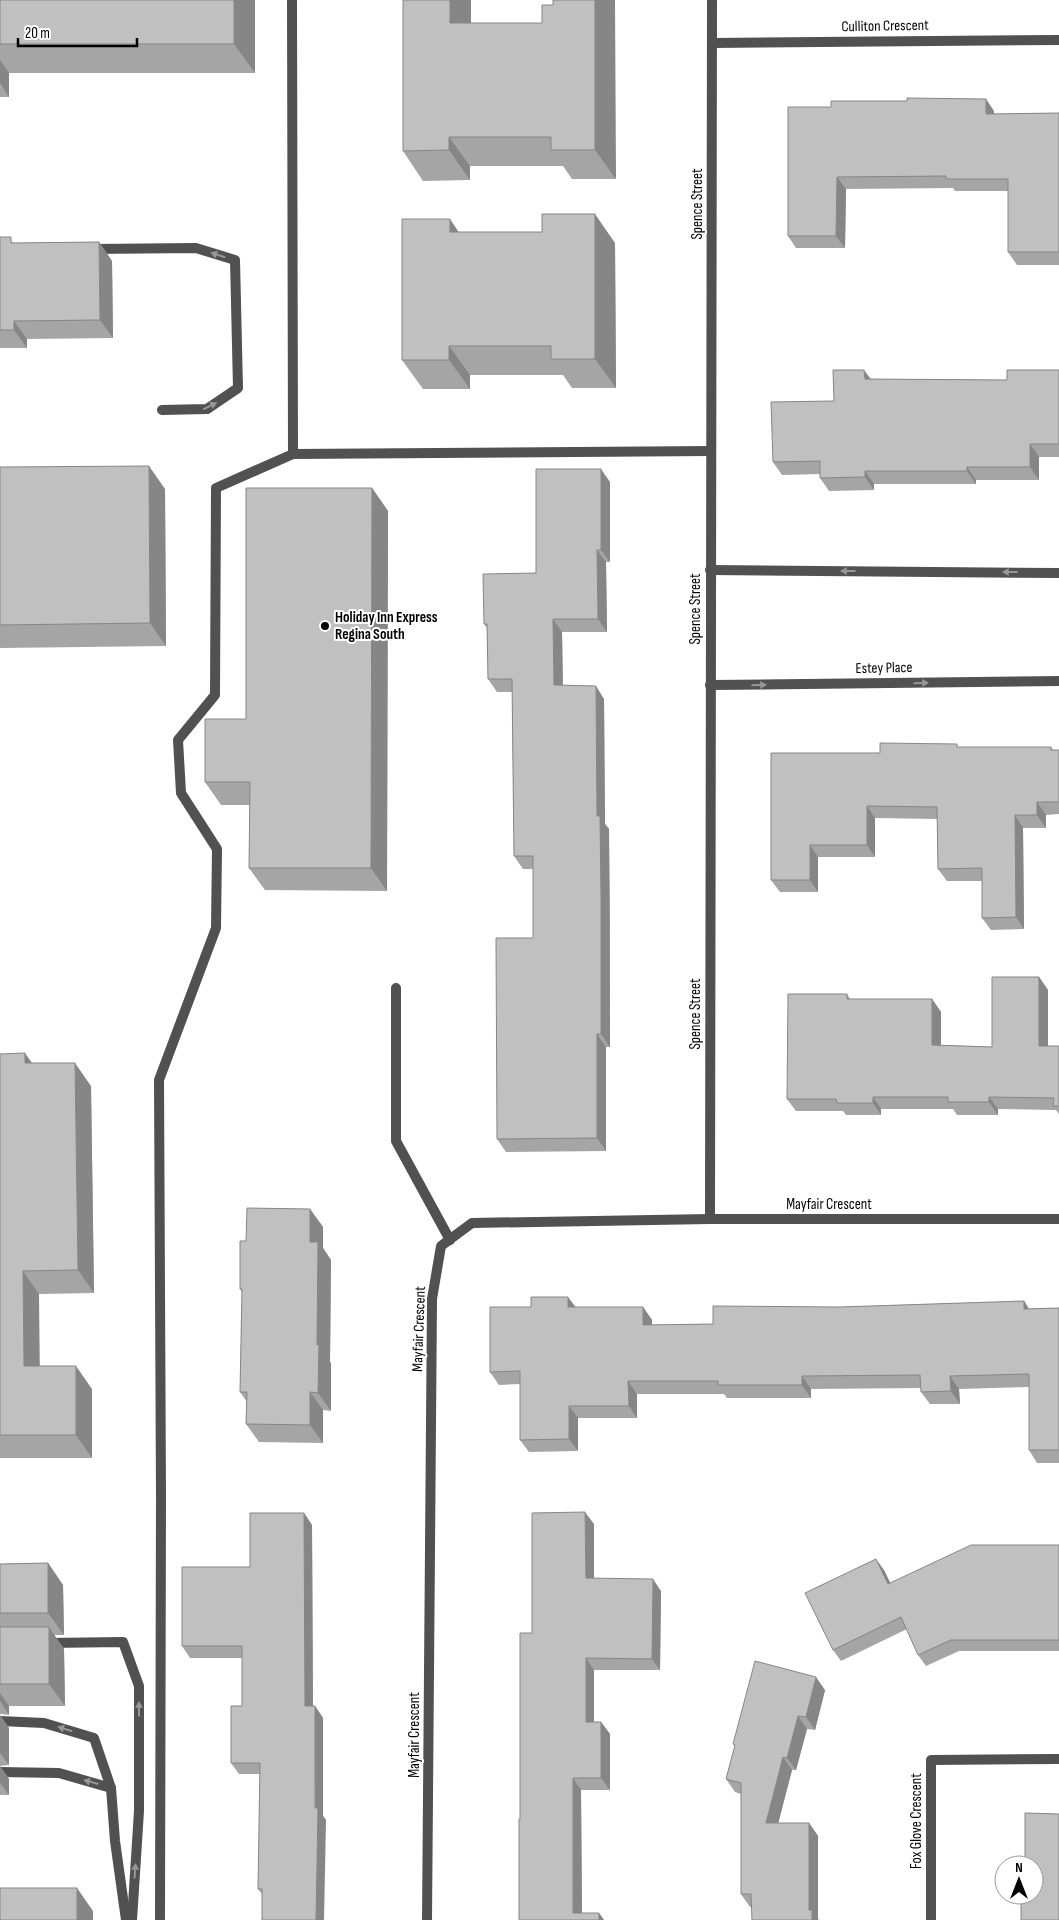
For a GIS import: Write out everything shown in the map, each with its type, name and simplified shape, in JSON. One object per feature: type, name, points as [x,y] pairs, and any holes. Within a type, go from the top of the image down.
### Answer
[{"type":"street","points":[[292,0],[293,454]]},
{"type":"street","name":"Spence Street","points":[[710,1219],[712,0]]},
{"type":"street","name":"Culliton Crescent","points":[[712,43],[1059,40]]},
{"type":"street","points":[[78,249],[196,248],[235,260],[238,388],[207,410],[162,410]]},
{"type":"street","points":[[160,1920],[161,1477],[159,1080],[216,928],[217,849],[181,792],[178,740],[215,695],[216,488],[293,454],[711,451]]},
{"type":"street","points":[[710,570],[1059,573]]},
{"type":"street","name":"Estey Place","points":[[710,685],[1059,681]]},
{"type":"street","points":[[396,988],[396,1141],[450,1240]]},
{"type":"street","name":"Mayfair Crescent","points":[[427,1920],[432,1299],[441,1246],[472,1223],[710,1219],[1059,1219]]},
{"type":"street","points":[[36,1642],[122,1642],[139,1686],[140,1811],[132,1920]]},
{"type":"street","points":[[0,1722],[44,1723],[94,1738],[111,1788],[114,1841],[126,1920]]},
{"type":"street","name":"Fox Glove Crescent","points":[[931,1920],[931,1760],[1059,1759]]},
{"type":"street","points":[[0,1772],[59,1773],[111,1788]]},
{"type":"building","points":[[0,0],[234,0],[234,44],[0,44]]},
{"type":"building","points":[[403,0],[450,0],[450,23],[542,23],[542,5],[553,5],[553,0],[595,0],[595,150],[551,150],[551,137],[449,137],[449,150],[403,151]]},
{"type":"building","points":[[907,98],[986,99],[986,114],[1059,113],[1059,252],[1008,252],[1008,179],[946,179],[946,176],[837,177],[836,236],[788,236],[788,107],[831,107],[831,101],[907,101]]},
{"type":"building","points":[[542,214],[595,214],[595,359],[551,359],[551,346],[449,346],[449,360],[402,360],[402,219],[450,219],[450,232],[542,232]]},
{"type":"building","points":[[0,237],[11,237],[11,243],[99,242],[100,320],[14,321],[14,330],[0,330]]},
{"type":"building","points":[[833,370],[864,370],[865,379],[1007,380],[1007,370],[1059,370],[1059,444],[1030,444],[1030,467],[967,467],[967,471],[865,471],[865,477],[820,478],[820,461],[773,462],[771,402],[834,401]]},
{"type":"building","points":[[149,466],[150,623],[0,625],[0,467]]},
{"type":"building","points":[[536,469],[601,469],[601,550],[597,550],[598,619],[553,619],[554,685],[596,686],[597,816],[600,816],[601,896],[601,1034],[597,1034],[597,1138],[497,1139],[496,938],[533,938],[533,856],[514,856],[512,679],[488,679],[487,624],[484,624],[483,574],[536,573]]},
{"type":"building","name":"Holiday Inn Express Regina South","points":[[246,488],[372,488],[371,868],[249,868],[250,782],[205,782],[205,719],[246,719]]},
{"type":"building","points":[[880,743],[957,744],[957,747],[1051,747],[1051,750],[1059,750],[1059,802],[1037,802],[1037,815],[1015,815],[1016,917],[982,918],[982,868],[938,869],[937,807],[867,806],[867,845],[810,845],[810,880],[771,880],[771,753],[880,753]]},
{"type":"building","points":[[992,977],[1039,977],[1039,1046],[1059,1046],[1059,1106],[1053,1106],[1054,1098],[989,1097],[989,1102],[948,1102],[948,1097],[873,1097],[873,1103],[837,1103],[836,1099],[787,1099],[788,994],[847,994],[847,999],[932,999],[932,1045],[992,1047]]},
{"type":"building","points":[[25,1053],[25,1063],[75,1063],[78,1270],[23,1271],[24,1366],[76,1366],[76,1435],[0,1435],[0,1054]]},
{"type":"building","points":[[247,1208],[310,1209],[310,1242],[318,1242],[317,1345],[319,1345],[318,1393],[310,1392],[310,1425],[246,1424],[247,1392],[240,1392],[242,1289],[240,1289],[240,1241],[246,1241]]},
{"type":"building","points":[[531,1297],[568,1297],[568,1307],[643,1307],[643,1325],[713,1324],[713,1306],[840,1307],[1024,1301],[1024,1309],[1059,1308],[1059,1450],[1029,1450],[1029,1374],[950,1376],[951,1391],[921,1392],[920,1375],[802,1376],[802,1385],[718,1385],[718,1381],[628,1381],[629,1406],[569,1406],[569,1439],[520,1440],[520,1371],[490,1372],[490,1307],[531,1307]]},
{"type":"building","points":[[585,1512],[586,1578],[653,1579],[652,1659],[586,1658],[586,1722],[601,1722],[601,1778],[573,1778],[573,1913],[599,1913],[599,1920],[519,1920],[520,1633],[532,1633],[532,1513]]},
{"type":"building","points":[[250,1513],[304,1513],[305,1706],[315,1706],[315,1808],[318,1808],[316,1920],[262,1920],[262,1889],[258,1889],[260,1763],[231,1763],[231,1706],[242,1706],[242,1646],[182,1646],[182,1567],[250,1567]]},
{"type":"building","points":[[971,1545],[1059,1545],[1059,1640],[951,1640],[918,1655],[901,1617],[833,1650],[805,1593],[876,1559],[888,1584]]},
{"type":"building","points":[[48,1563],[48,1613],[0,1613],[0,1564]]},
{"type":"building","points":[[0,1627],[49,1627],[49,1684],[0,1684]]},
{"type":"building","points":[[755,1661],[816,1677],[806,1717],[798,1716],[787,1758],[783,1757],[766,1823],[809,1823],[809,1910],[812,1910],[812,1920],[752,1920],[751,1894],[741,1894],[741,1783],[726,1779],[735,1745],[733,1744]]},
{"type":"building","points":[[1025,1813],[1059,1814],[1059,1920],[1021,1920],[1021,1905],[1044,1905],[1044,1855],[1025,1855]]},
{"type":"building","points":[[0,1888],[77,1888],[77,1920],[0,1920]]},
{"type":"place","name":"Holiday Inn Express Regina South","points":[[325,626]]}]
